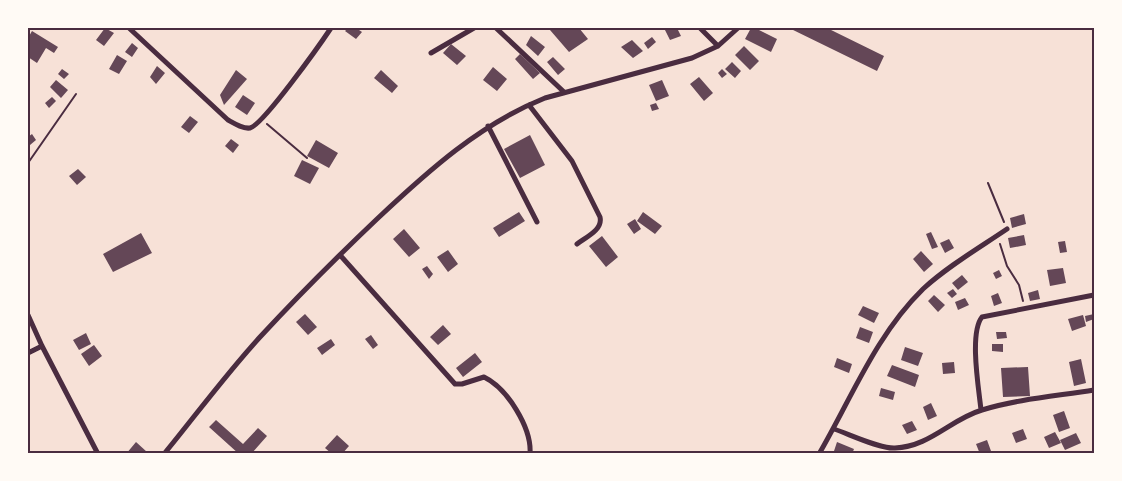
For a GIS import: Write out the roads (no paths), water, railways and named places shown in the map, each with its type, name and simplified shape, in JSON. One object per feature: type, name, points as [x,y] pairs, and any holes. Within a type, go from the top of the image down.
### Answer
[{"type":"street","points":[[129,28],[228,120],[238,126],[252,128],[304,66],[331,28]]},
{"type":"street","points":[[430,53],[474,28]]},
{"type":"street","points":[[496,28],[564,92]]},
{"type":"street","points":[[700,28],[718,46]]},
{"type":"street","points":[[164,454],[260,337],[340,255],[433,168],[488,126],[529,104],[564,92],[692,58],[718,46],[738,28]]},
{"type":"street","points":[[529,104],[572,161],[600,217],[599,228],[577,244]]},
{"type":"street","points":[[488,126],[537,222]]},
{"type":"street","points":[[820,454],[884,336],[899,316],[925,288],[1007,229]]},
{"type":"street","points":[[340,255],[455,384],[462,384],[484,377],[493,383],[520,414],[531,446],[530,454]]},
{"type":"street","points":[[981,410],[976,346],[979,320],[986,315],[1094,295]]},
{"type":"street","points":[[28,315],[98,454]]},
{"type":"street","points":[[28,353],[42,346]]},
{"type":"street","points":[[834,429],[883,446],[895,448],[920,444],[963,417],[981,410],[1094,390]]}]
